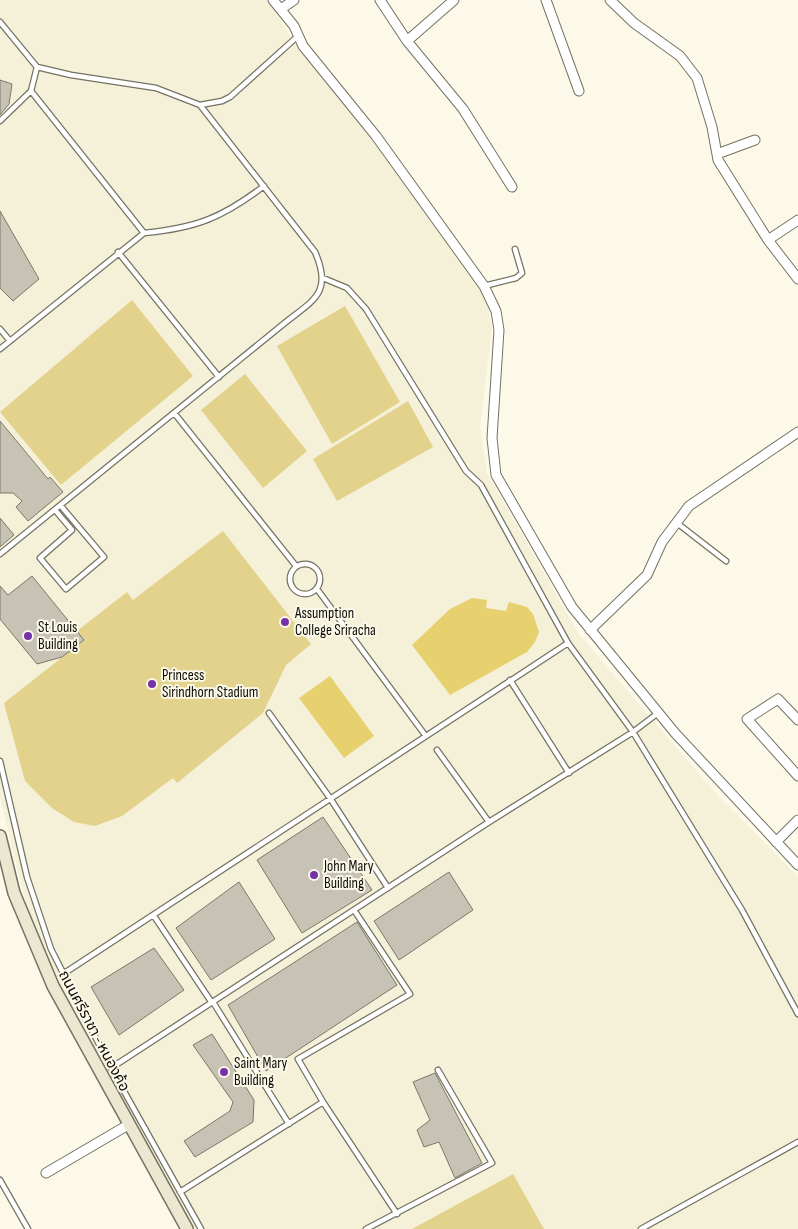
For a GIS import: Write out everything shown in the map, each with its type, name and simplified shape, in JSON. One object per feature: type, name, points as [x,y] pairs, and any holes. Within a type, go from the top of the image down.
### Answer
[{"type":"main road","name":"ถนนศรีราชา - หนองค้อ","points":[[0,836],[14,893],[32,940],[53,986],[186,1229]]},
{"type":"street","points":[[273,0],[294,26],[303,46],[376,136],[484,286],[496,311],[499,330],[492,438],[496,475],[572,608],[658,713],[798,865]]},
{"type":"street","points":[[281,10],[294,0]]},
{"type":"street","points":[[380,0],[407,41],[463,109],[512,187]]},
{"type":"street","points":[[407,41],[454,0]]},
{"type":"street","points":[[546,0],[579,91]]},
{"type":"street","points":[[616,2],[680,56],[698,78],[712,127],[718,160],[768,240],[798,279]]},
{"type":"street","points":[[717,154],[755,140]]},
{"type":"street","points":[[768,240],[798,220]]},
{"type":"street","points":[[590,630],[647,575],[662,542],[689,506],[798,432]]},
{"type":"street","points":[[798,720],[778,699],[747,719],[798,776]]},
{"type":"street","points":[[776,842],[798,820]]},
{"type":"street","points":[[46,1173],[128,1125]]},
{"type":"lane","points":[[0,22],[37,67],[71,75],[156,88],[200,105],[214,104],[230,97],[298,36]]},
{"type":"lane","points":[[0,121],[30,91],[37,67]]},
{"type":"lane","points":[[30,91],[144,233]]},
{"type":"lane","points":[[0,554],[175,414],[315,297],[322,288],[323,278],[315,252],[200,105]]},
{"type":"lane","points":[[0,349],[118,252],[144,233],[167,230],[212,219],[237,206],[264,186]]},
{"type":"lane","points":[[484,286],[516,278],[522,273],[515,249]]},
{"type":"lane","points":[[118,252],[219,377]]},
{"type":"lane","points":[[323,278],[347,288],[366,309],[466,471],[481,485],[568,643],[633,732],[742,910],[798,1014]]},
{"type":"lane","points":[[0,329],[10,341]]},
{"type":"lane","points":[[175,414],[296,566]]},
{"type":"lane","points":[[55,510],[72,530],[40,558],[66,589],[104,557],[61,506]]},
{"type":"lane","points":[[676,523],[726,561]]},
{"type":"lane","points":[[305,563],[318,570],[320,580],[317,589],[308,594],[294,590],[291,585],[290,575],[296,566],[305,563]]},
{"type":"lane","points":[[317,589],[425,736]]},
{"type":"lane","points":[[63,974],[568,643]]},
{"type":"lane","points":[[510,680],[569,773]]},
{"type":"lane","points":[[269,713],[330,798],[388,888]]},
{"type":"lane","points":[[111,1068],[490,822],[633,732],[658,713]]},
{"type":"lane","points":[[437,750],[490,822]]},
{"type":"lane","points":[[0,761],[36,907],[63,974],[111,1068],[201,1229]]},
{"type":"lane","points":[[354,910],[410,994],[298,1059],[323,1102],[397,1214]]},
{"type":"lane","points":[[154,916],[212,1002],[289,1124]]},
{"type":"lane","points":[[366,1229],[492,1163],[438,1070]]},
{"type":"lane","points":[[180,1192],[323,1102]]},
{"type":"lane","points":[[641,1229],[798,1142]]},
{"type":"lane","points":[[0,1180],[28,1229]]},
{"type":"shaded area","name":"Assumption College Sriracha","points":[[0,0],[268,0],[295,44],[367,132],[478,287],[488,308],[492,327],[480,428],[487,473],[578,633],[713,790],[798,877],[798,1229],[194,1229],[62,990],[28,912],[0,797]]},
{"type":"shaded area","points":[[132,300],[193,376],[61,485],[0,412]]},
{"type":"shaded area","points":[[345,306],[400,402],[332,444],[277,346]]},
{"type":"shaded area","points":[[245,374],[307,451],[263,488],[201,410]]},
{"type":"shaded area","points":[[408,401],[433,447],[337,501],[313,459]]},
{"type":"shaded area","name":"Princess Sirindhorn Stadium","points":[[223,531],[311,644],[286,665],[263,713],[177,783],[173,778],[122,816],[95,826],[74,822],[52,808],[25,781],[4,703],[84,640],[77,631],[127,592],[133,600]]},
{"type":"shaded area","points":[[472,598],[487,600],[486,608],[506,611],[509,602],[527,607],[533,614],[539,632],[535,642],[527,652],[450,695],[412,645],[450,609]]},
{"type":"shaded area","points":[[330,676],[374,736],[344,758],[299,698]]},
{"type":"shaded area","points":[[513,1174],[544,1229],[412,1229]]},
{"type":"building","points":[[0,80],[12,84],[9,104],[0,115]]},
{"type":"building","points":[[0,211],[39,279],[13,301],[0,288]]},
{"type":"building","points":[[0,421],[48,479],[50,477],[63,492],[28,521],[16,507],[22,501],[13,493],[0,493]]},
{"type":"building","points":[[0,518],[14,535],[0,547]]},
{"type":"building","points":[[32,576],[84,640],[62,657],[37,664],[0,619],[0,586],[8,595]]},
{"type":"building","name":"John Mary Building","points":[[323,817],[372,890],[302,933],[257,860]]},
{"type":"building","points":[[449,872],[473,910],[399,960],[374,921]]},
{"type":"building","points":[[239,882],[275,939],[211,980],[176,928]]},
{"type":"building","points":[[357,922],[397,985],[266,1071],[228,1005]]},
{"type":"building","points":[[154,948],[184,990],[119,1035],[91,987]]},
{"type":"building","name":"Saint Mary Building","points":[[212,1034],[254,1100],[253,1122],[195,1157],[184,1141],[230,1111],[233,1102],[193,1045]]},
{"type":"building","points":[[435,1073],[482,1163],[455,1178],[439,1142],[424,1147],[417,1130],[430,1120],[413,1082]]},
{"type":"place","name":"Assumption College Sriracha","points":[[285,622]]},
{"type":"place","name":"St Louis Building","points":[[28,636]]},
{"type":"place","name":"Princess Sirindhorn Stadium","points":[[152,684]]},
{"type":"place","name":"John Mary Building","points":[[314,875]]},
{"type":"place","name":"Saint Mary Building","points":[[224,1072]]}]
